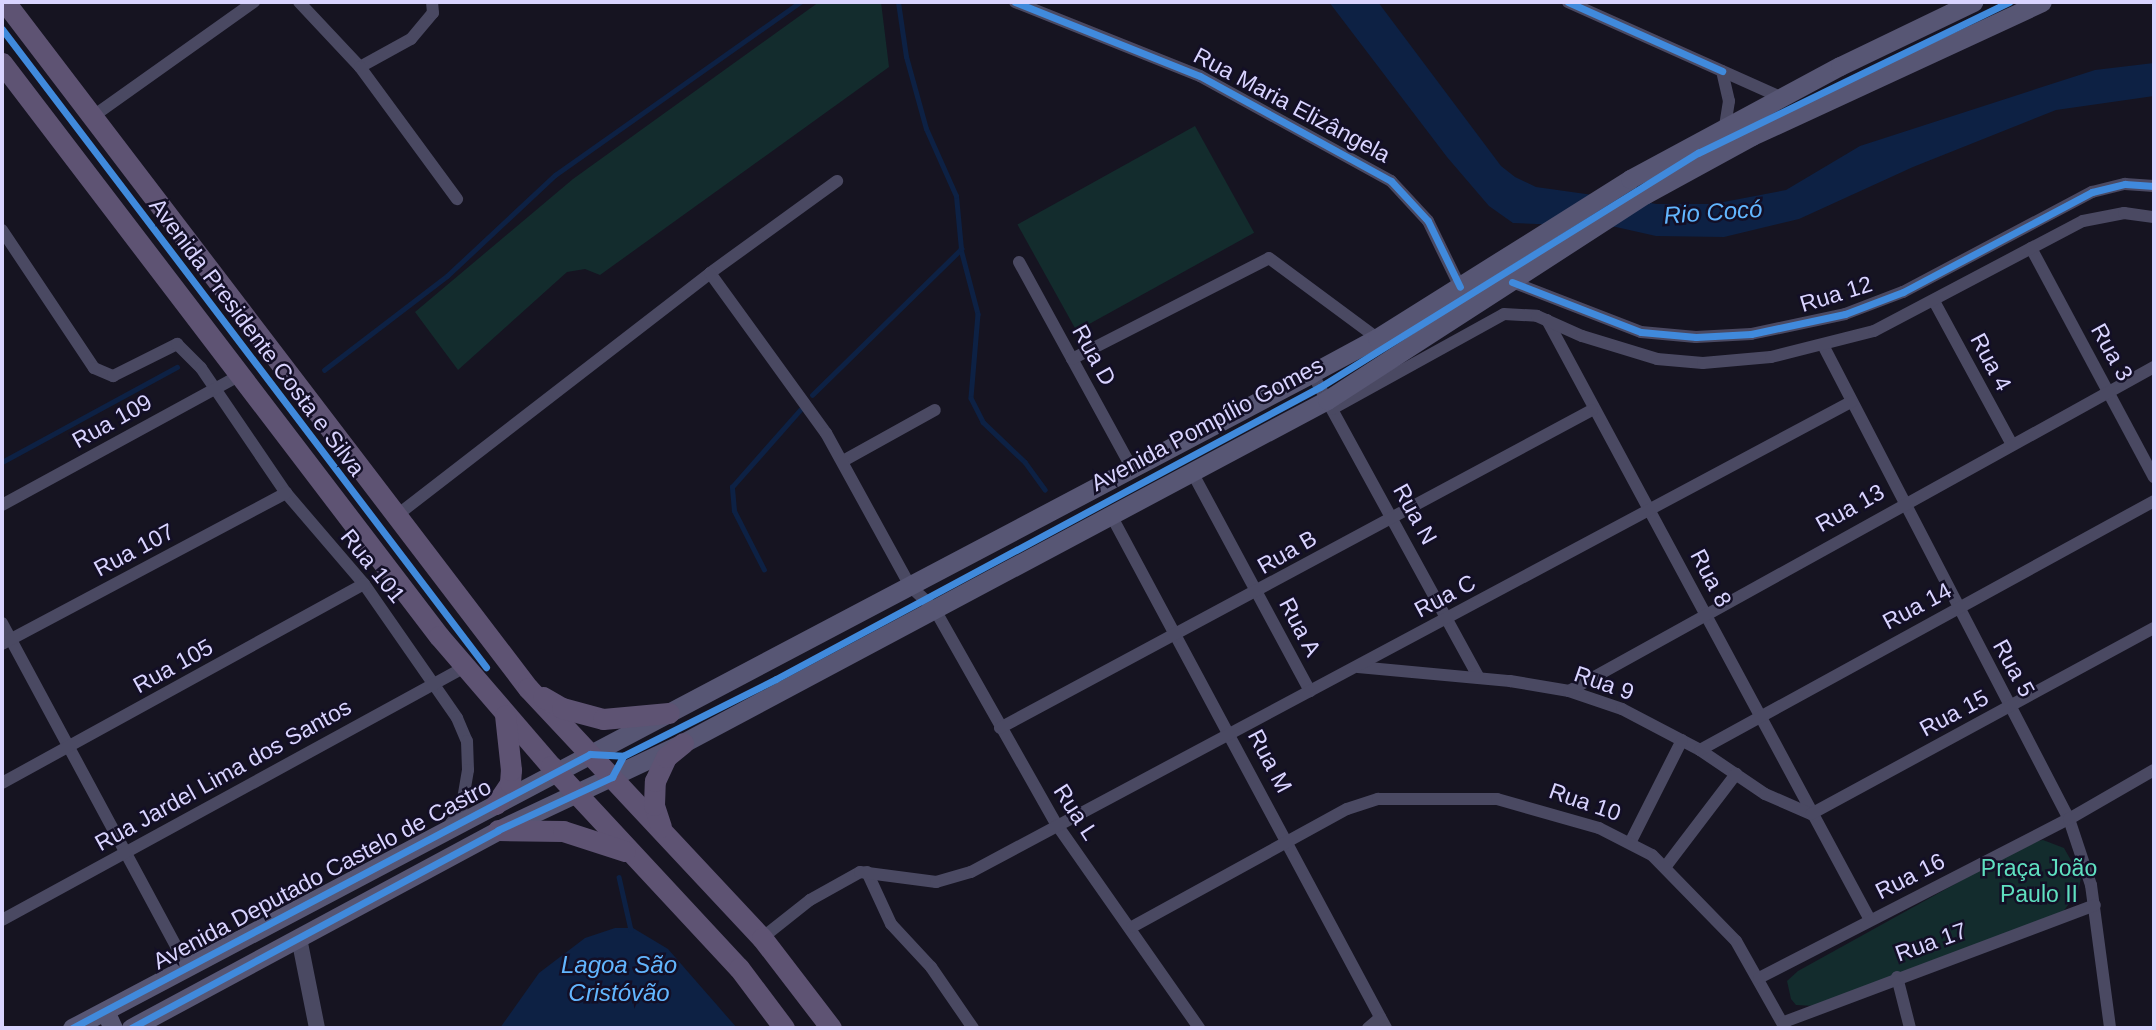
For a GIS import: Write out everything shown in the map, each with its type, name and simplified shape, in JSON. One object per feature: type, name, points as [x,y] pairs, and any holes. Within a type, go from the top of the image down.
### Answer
[{"type":"main road","name":"Avenida Presidente Costa e Silva","points":[[5,2],[527,688],[762,938],[831,1028]]},
{"type":"main road","name":"Avenida Pompílio Gomes","points":[[590,754],[1377,338],[1630,179],[1725,127],[1973,2]]},
{"type":"main road","name":"Avenida Pompílio Gomes","points":[[612,777],[682,743],[934,608],[1112,517],[1192,472],[1329,404],[1646,194],[1752,136],[2042,2]]},
{"type":"main road","name":"Avenida Presidente Costa e Silva","points":[[2,63],[465,667],[556,772],[739,968],[784,1028]]},
{"type":"main road","points":[[71,151],[96,123]]},
{"type":"main road","points":[[181,296],[208,272]]},
{"type":"main road","points":[[383,562],[416,542]]},
{"type":"main road","points":[[527,688],[562,708],[603,719],[669,713]]},
{"type":"main road","points":[[496,804],[510,783],[505,715]]},
{"type":"main road","points":[[662,829],[654,806],[655,781],[666,757],[682,743]]},
{"type":"main road","name":"Avenida Deputado Castelo de Castro","points":[[72,1028],[109,1020],[187,966],[590,754]]},
{"type":"main road","name":"Avenida Deputado Castelo de Castro","points":[[131,1028],[498,830],[612,777]]},
{"type":"main road","points":[[498,830],[563,831],[630,853]]},
{"type":"street","points":[[96,123],[254,2]]},
{"type":"street","points":[[299,2],[360,67],[457,199]]},
{"type":"street","points":[[360,67],[411,39],[433,12],[432,2]]},
{"type":"street","name":"Rua Maria Elizângela","points":[[1015,2],[1200,76],[1391,181],[1428,221],[1460,287]]},
{"type":"street","points":[[1568,2],[1783,98]]},
{"type":"street","points":[[1722,71],[1730,101],[1725,127]]},
{"type":"street","points":[[396,516],[710,273],[837,181]]},
{"type":"street","name":"Rua 12","points":[[1517,278],[1641,332],[1696,337],[1751,334],[1845,314],[1903,292],[2092,192],[2125,184],[2154,186]]},
{"type":"street","name":"Rua 12","points":[[1548,320],[1637,354],[1681,362],[1742,360],[1824,347],[1874,331],[2031,248],[2099,216],[2124,213],[2154,218]]},
{"type":"street","name":"Rua 101","points":[[2,230],[93,369],[113,376],[177,344],[216,389],[286,493],[364,584],[436,683],[467,741],[468,771],[461,811],[443,833]]},
{"type":"street","name":"Rua 3","points":[[2031,248],[2154,477]]},
{"type":"street","points":[[1073,359],[1269,258],[1377,338]]},
{"type":"street","name":"Rua D","points":[[1019,262],[1132,468]]},
{"type":"street","name":"Rua L","points":[[710,273],[842,461],[910,586],[934,608],[1000,729],[1057,824],[1132,927],[1199,1028]]},
{"type":"street","name":"Rua 4","points":[[1934,301],[2011,443]]},
{"type":"street","points":[[1329,404],[1504,314],[1548,320]]},
{"type":"street","name":"Rua 8","points":[[1548,320],[1592,410],[1706,612],[1811,814],[1870,920]]},
{"type":"street","name":"Rua 5","points":[[1824,347],[1957,608],[2012,706],[2069,819],[2095,905],[2110,1028]]},
{"type":"street","name":"Rua 13","points":[[1569,691],[2011,443],[2154,367]]},
{"type":"street","name":"Rua N","points":[[1312,373],[1393,516],[1478,677]]},
{"type":"street","name":"Rua 109","points":[[2,505],[242,374]]},
{"type":"street","name":"Rua C","points":[[867,872],[915,880],[953,879],[1358,667],[1851,402]]},
{"type":"street","name":"Rua B","points":[[1000,729],[1258,593],[1393,516],[1592,410]]},
{"type":"street","points":[[842,461],[935,411]]},
{"type":"street","name":"Rua A","points":[[1192,472],[1310,691]]},
{"type":"street","name":"Rua 107","points":[[6,642],[286,493]]},
{"type":"street","name":"Rua 14","points":[[1700,750],[1760,714],[2154,500]]},
{"type":"street","name":"Rua M","points":[[1112,517],[1231,732],[1383,1023]]},
{"type":"street","name":"Rua 105","points":[[2,783],[364,584]]},
{"type":"street","points":[[2,623],[6,642],[68,747],[187,966]]},
{"type":"street","name":"Rua 15","points":[[1811,814],[2154,628]]},
{"type":"street","name":"Rua Jardel Lima dos Santos","points":[[2,920],[465,667]]},
{"type":"street","name":"Rua 9","points":[[1358,667],[1478,677],[1569,691],[1622,709],[1811,814]]},
{"type":"street","points":[[1631,841],[1682,740]]},
{"type":"street","name":"Rua 16","points":[[1759,978],[2069,819],[2154,770]]},
{"type":"street","points":[[1666,866],[1737,774]]},
{"type":"street","name":"Rua 10","points":[[1288,841],[1346,809],[1378,799],[1411,797],[1508,801],[1631,841],[1666,866],[1736,941],[1784,1025]]},
{"type":"street","points":[[1132,927],[1288,841]]},
{"type":"street","points":[[762,938],[810,900],[867,872],[891,924],[931,967],[973,1028]]},
{"type":"street","name":"Rua 17","points":[[1784,1025],[1897,977],[2095,905]]},
{"type":"street","points":[[299,938],[317,1028]]},
{"type":"street","points":[[1897,977],[1910,1028]]},
{"type":"street","points":[[1368,1028],[1383,1023]]},
{"type":"green space","points":[[819,2],[881,2],[889,67],[600,275],[585,269],[567,272],[458,370],[415,312],[573,179]]},
{"type":"green space","points":[[1195,126],[1254,233],[1077,331],[1017,224]]},
{"type":"green space","name":"Praça João Paulo II","points":[[2043,840],[2064,848],[2081,878],[2078,892],[2062,913],[1815,1006],[1796,1005],[1791,999],[1787,981],[1798,971],[2029,843]]},
{"type":"water","name":"Rio Cocó","points":[[1329,2],[1378,2],[1501,166],[1515,177],[1536,187],[1657,204],[1713,204],[1786,190],[1860,146],[2095,70],[2154,63],[2154,96],[2056,110],[1913,167],[1799,219],[1724,237],[1656,236],[1616,227],[1513,223],[1489,206],[1447,157]]},
{"type":"water","name":"Lagoa São Cristóvão","points":[[615,928],[633,928],[668,949],[737,1028],[500,1028],[539,973],[585,938]]},
{"type":"waterway","points":[[324,370],[447,276],[555,175],[800,2]]},
{"type":"waterway","points":[[812,395],[961,249],[956,196],[926,129],[906,57],[898,2]]},
{"type":"waterway","points":[[961,249],[978,314],[971,398],[983,422],[1025,462],[1045,490]]},
{"type":"waterway","points":[[2,462],[177,367]]},
{"type":"waterway","points":[[764,570],[734,511],[732,487],[800,410]]},
{"type":"waterway","points":[[619,877],[631,930]]},
{"type":"cycle path","points":[[1015,2],[1200,76],[1391,181],[1428,221],[1460,287]]},
{"type":"cycle path","points":[[1568,2],[1722,71]]},
{"type":"cycle path","points":[[72,1028],[590,754],[623,756],[776,679],[1320,387],[1698,153],[2009,2]]},
{"type":"cycle path","points":[[2,29],[486,667]]},
{"type":"cycle path","points":[[1512,282],[1641,332],[1696,337],[1751,334],[1845,314],[1903,292],[2092,192],[2125,184],[2154,186]]},
{"type":"cycle path","points":[[131,1028],[498,830],[612,777],[623,756]]}]
